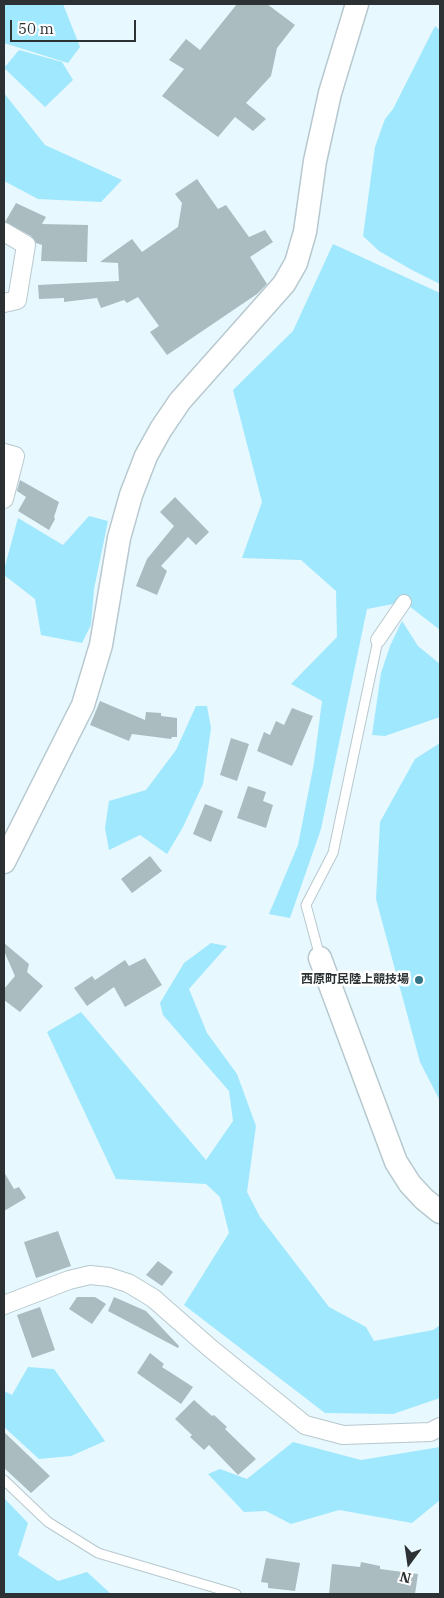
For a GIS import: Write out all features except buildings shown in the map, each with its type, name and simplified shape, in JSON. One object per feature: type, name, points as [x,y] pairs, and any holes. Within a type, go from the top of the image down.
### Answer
[{"type":"street","points":[[4,862],[83,705],[101,645],[119,538],[131,495],[146,456],[180,401],[284,284],[296,263],[304,232],[315,161],[330,93],[357,4]]},
{"type":"street","points":[[4,232],[26,245],[17,300],[4,303]]},
{"type":"street","points":[[4,453],[15,456],[4,499]]},
{"type":"street","points":[[378,640],[404,602]]},
{"type":"street","points":[[320,958],[396,1162],[410,1184],[440,1212]]},
{"type":"street","points":[[4,1305],[69,1280],[90,1275],[109,1277],[128,1283],[153,1298],[210,1348],[305,1425],[343,1435],[430,1432],[440,1427]]},
{"type":"lane","points":[[320,958],[306,905],[333,853],[378,640]]},
{"type":"lane","points":[[4,1480],[48,1522],[98,1553],[236,1594]]},
{"type":"shaded area","points":[[4,4],[63,4],[80,47],[68,63],[4,43]]},
{"type":"shaded area","points":[[435,26],[440,30],[440,284],[379,251],[363,236],[375,147],[385,119],[393,109]]},
{"type":"shaded area","points":[[19,50],[62,62],[73,80],[45,107],[4,68]]},
{"type":"shaded area","points":[[4,93],[45,145],[122,180],[101,202],[38,199],[4,181]]},
{"type":"shaded area","points":[[333,244],[440,293],[440,630],[404,602],[367,609],[321,829],[290,918],[269,914],[298,845],[314,763],[322,701],[291,684],[337,637],[336,591],[301,560],[242,558],[262,502],[233,390],[293,331]]},
{"type":"shaded area","points":[[89,516],[108,521],[94,589],[91,625],[82,643],[41,635],[35,599],[4,575],[18,518],[63,545]]},
{"type":"shaded area","points":[[402,621],[418,646],[440,664],[440,717],[385,736],[372,735],[381,673],[390,646]]},
{"type":"shaded area","points":[[196,706],[207,706],[211,728],[203,784],[183,827],[167,854],[140,835],[109,850],[105,828],[109,801],[146,790],[176,750]]},
{"type":"shaded area","name":"西原町民陸上競技場","points":[[440,743],[440,1101],[420,1062],[376,899],[380,822],[415,759]]},
{"type":"shaded area","points":[[211,943],[227,946],[189,989],[207,1033],[237,1074],[256,1126],[247,1192],[260,1217],[329,1307],[366,1327],[374,1341],[433,1330],[440,1325],[440,1398],[393,1414],[325,1413],[184,1305],[229,1233],[220,1197],[206,1184],[116,1179],[47,1032],[81,1012],[206,1160],[233,1121],[229,1091],[163,1015],[160,1003],[184,963]]},
{"type":"shaded area","points":[[28,1367],[54,1369],[105,1441],[71,1456],[39,1459],[4,1427],[4,1391],[12,1395]]},
{"type":"shaded area","points":[[293,1442],[361,1460],[440,1447],[440,1500],[412,1523],[339,1510],[291,1524],[266,1511],[244,1512],[208,1474],[220,1469],[247,1479]]},
{"type":"shaded area","points":[[4,1498],[28,1523],[18,1555],[58,1581],[87,1572],[111,1594],[4,1594]]},
{"type":"place","name":"西原町民陸上競技場","points":[[419,980]]}]
